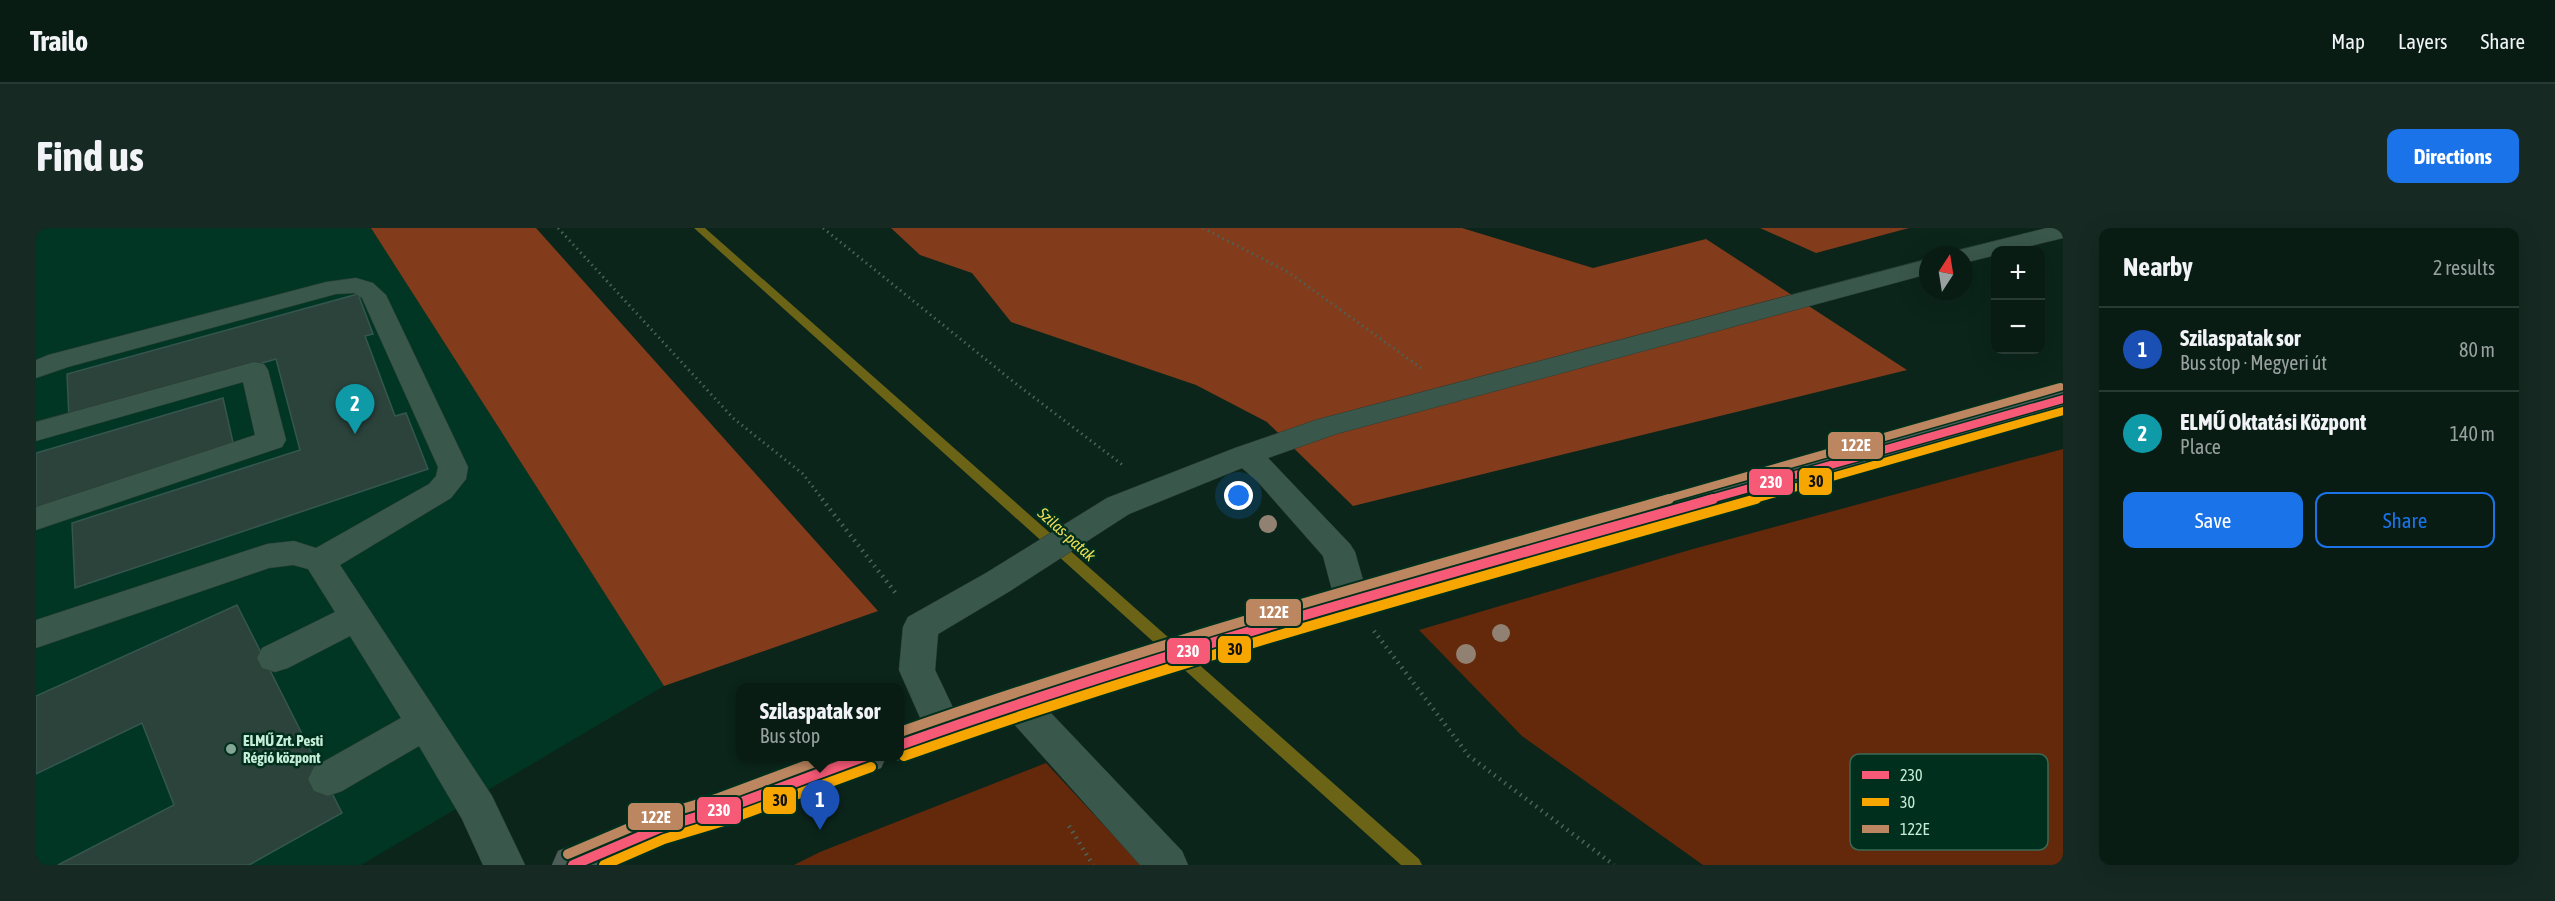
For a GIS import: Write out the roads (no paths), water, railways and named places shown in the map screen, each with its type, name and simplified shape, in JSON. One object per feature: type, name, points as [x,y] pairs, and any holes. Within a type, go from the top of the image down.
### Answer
[{"type":"main road","points":[[904,744],[1018,703],[1352,601],[2063,399]]},
{"type":"main road","points":[[573,865],[660,828],[723,809],[853,761]]},
{"type":"street","points":[[1973,254],[2063,231]]},
{"type":"street","points":[[944,729],[917,670],[921,627],[998,582],[1118,506],[1246,455],[1326,427],[1919,268]]},
{"type":"street","points":[[36,370],[58,361],[335,287],[351,285],[367,289],[373,295],[453,467],[451,479],[440,491],[320,561]]},
{"type":"street","points":[[36,432],[254,370],[270,440],[36,519]]},
{"type":"street","points":[[1246,455],[1268,474],[1338,552],[1352,601]]},
{"type":"street","points":[[36,634],[267,556],[294,554],[320,561],[478,809],[504,865]]},
{"type":"street","points":[[275,658],[357,617]]},
{"type":"street","points":[[1018,703],[1167,865]]},
{"type":"street","points":[[328,779],[425,723]]},
{"type":"waterway","name":"Szilas-patak","points":[[699,228],[1413,865]]},
{"type":"place","name":"ELMŰ Oktatási Központ","points":[[355,434]]},
{"type":"place","name":"ELMŰ Zrt. Pesti Régió központ","points":[[231,749]]},
{"type":"place","name":"Szilaspatak sor","points":[[820,830]]}]
